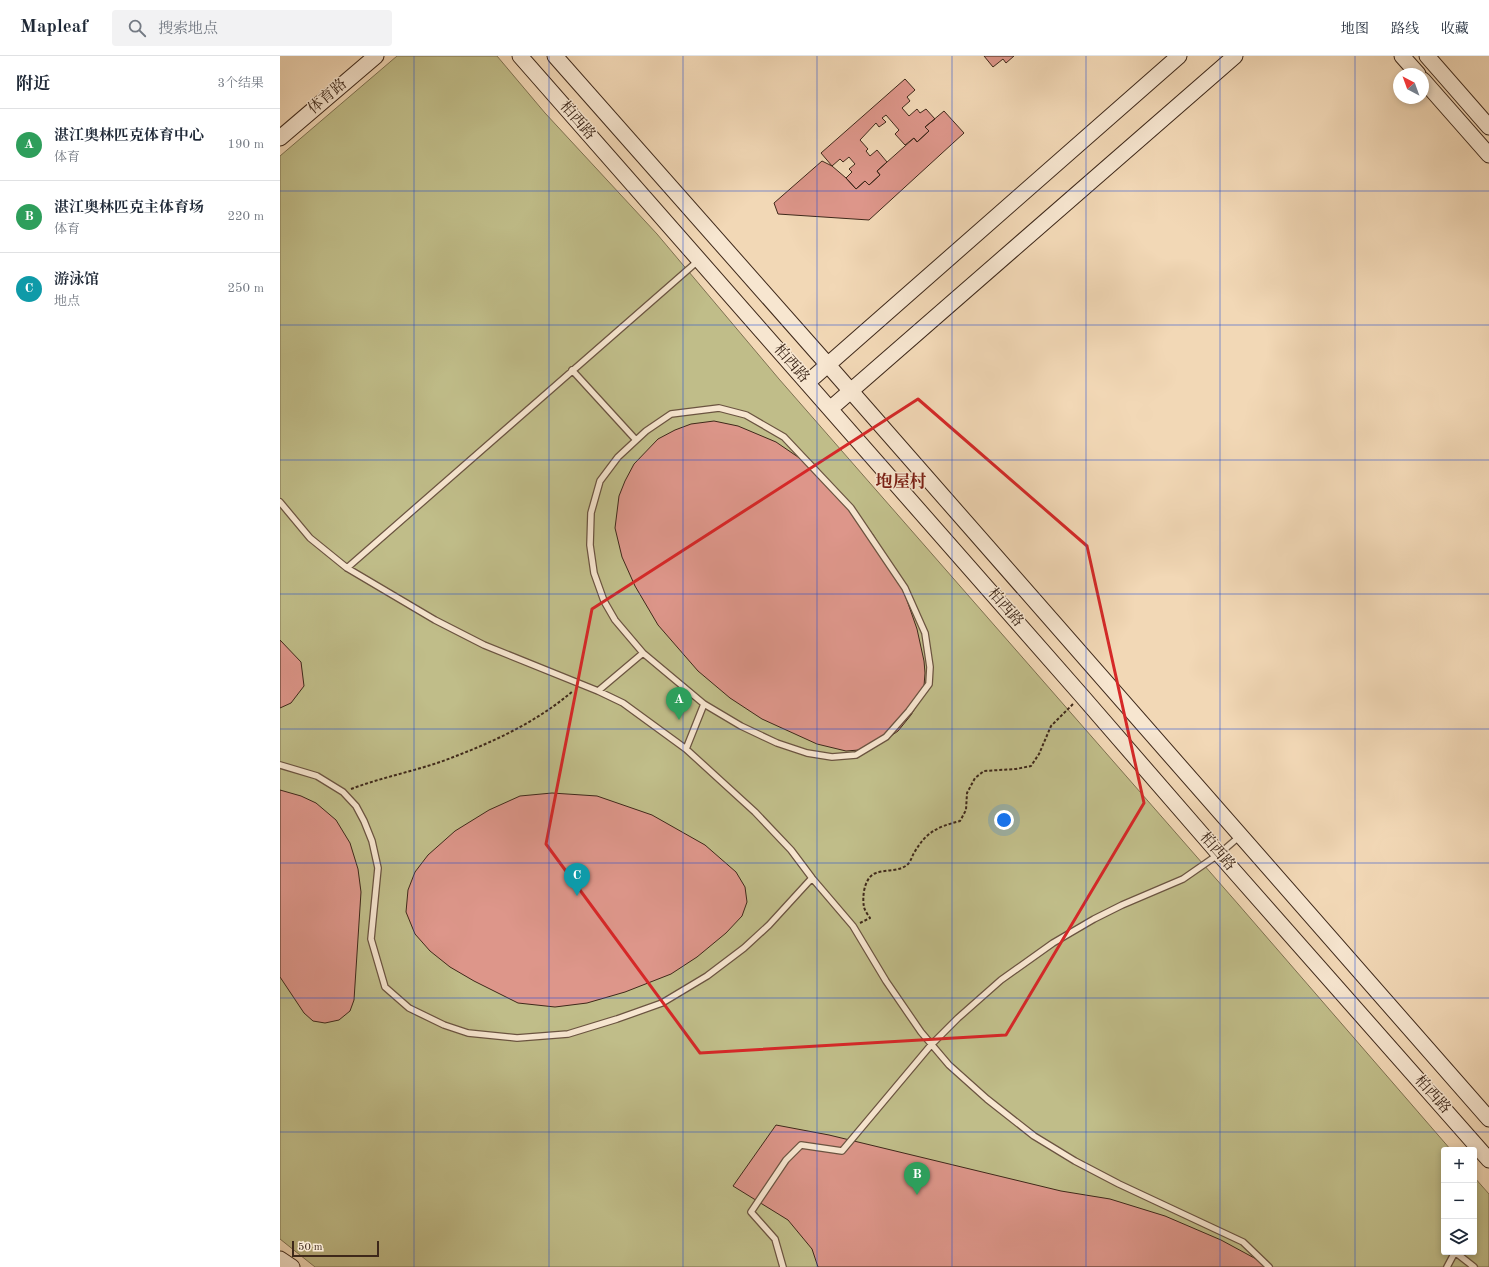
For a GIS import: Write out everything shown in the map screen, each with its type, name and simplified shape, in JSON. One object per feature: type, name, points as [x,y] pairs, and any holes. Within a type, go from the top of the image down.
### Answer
[{"type":"main road","name":"体育路","points":[[280,138],[376,56]]},
{"type":"main road","name":"柏西路","points":[[520,56],[1489,1160]]},
{"type":"main road","name":"柏西路","points":[[555,56],[851,391],[1489,1119]]},
{"type":"main road","points":[[807,383],[1179,56]]},
{"type":"main road","points":[[830,409],[1235,56]]},
{"type":"main road","points":[[1402,56],[1413,68]]},
{"type":"main road","points":[[1426,56],[1489,128]]},
{"type":"main road","points":[[1429,87],[1489,156]]},
{"type":"main road","points":[[280,1259],[292,1267]]},
{"type":"lane","points":[[347,568],[699,260]]},
{"type":"lane","points":[[572,370],[636,440]]},
{"type":"lane","points":[[719,408],[746,415],[784,437],[851,508],[905,588],[925,633],[930,667],[929,684],[909,711],[886,737],[856,755],[832,757],[807,753],[777,743],[741,726],[704,704],[643,653],[615,620],[604,601],[594,573],[590,545],[591,513],[600,481],[618,457],[636,440],[646,431],[671,414],[719,408]]},
{"type":"lane","points":[[280,502],[310,538],[347,568],[435,620],[484,645],[598,691],[623,703],[686,749],[755,812],[791,850],[812,878],[853,926],[886,981],[931,1045],[949,1065],[987,1099],[1034,1136],[1075,1161],[1119,1184],[1243,1242],[1269,1267]]},
{"type":"lane","points":[[598,691],[643,653]]},
{"type":"lane","points":[[686,749],[704,704]]},
{"type":"lane","points":[[280,765],[316,776],[343,792],[356,806],[364,821],[372,841],[378,868],[371,939],[386,987],[408,1008],[444,1025],[468,1033],[518,1038],[568,1034],[662,1003],[707,976],[744,948],[769,924],[812,878]]},
{"type":"lane","points":[[783,1267],[775,1240],[751,1212],[786,1160],[801,1144],[842,1151],[931,1045],[958,1018],[1001,980],[1053,943],[1101,915],[1183,880],[1219,854],[1240,836]]},
{"type":"lane","points":[[1447,1267],[1455,1252],[1474,1267]]},
{"type":"path","points":[[343,792],[364,784],[455,757],[508,734],[553,707],[580,685]]},
{"type":"path","points":[[853,926],[870,918],[864,909],[863,894],[866,882],[875,873],[898,869],[908,864],[927,835],[944,825],[960,821],[966,810],[967,793],[975,778],[984,771],[1016,769],[1031,766],[1039,754],[1051,726],[1082,696]]},
{"type":"highlighted area","points":[[918,399],[1087,546],[1144,803],[1006,1035],[700,1053],[546,844],[592,609]]},
{"type":"shaded area","points":[[397,56],[497,56],[545,113],[657,234],[779,379],[1448,1147],[1441,1147],[1441,1255],[1477,1255],[1477,1180],[1489,1194],[1489,1267],[315,1267],[280,1239],[280,156]]},
{"type":"building","points":[[984,56],[1014,56],[1006,63],[1003,59],[993,67]]},
{"type":"building","points":[[905,79],[915,90],[907,97],[910,101],[902,108],[909,116],[917,109],[920,113],[926,109],[935,119],[925,127],[929,131],[917,142],[914,138],[905,145],[895,134],[899,130],[886,115],[882,118],[886,122],[879,127],[876,123],[860,140],[868,149],[866,151],[870,156],[877,150],[887,162],[877,171],[880,175],[869,185],[865,181],[856,189],[846,178],[852,172],[849,169],[855,164],[849,157],[843,162],[840,159],[832,166],[821,153]]},
{"type":"building","points":[[944,111],[964,133],[869,220],[778,214],[774,203],[822,161],[832,166],[856,189],[865,181],[869,185],[880,175],[877,171],[914,138],[917,142],[929,131],[925,127]]},
{"type":"building","points":[[714,421],[738,426],[776,442],[817,470],[845,497],[874,536],[903,589],[917,629],[924,661],[924,686],[920,700],[911,715],[898,731],[884,741],[859,750],[846,751],[817,744],[762,719],[730,698],[698,671],[658,625],[635,586],[622,557],[615,528],[619,496],[625,481],[634,464],[658,439],[691,424]]},
{"type":"building","points":[[280,640],[301,662],[304,686],[291,703],[280,708]]},
{"type":"building","points":[[280,790],[301,796],[316,803],[336,820],[350,843],[358,869],[361,892],[354,1000],[350,1011],[339,1020],[325,1023],[313,1021],[304,1013],[280,977]]},
{"type":"building","points":[[552,793],[597,796],[652,815],[705,845],[736,872],[745,887],[747,902],[742,916],[726,933],[697,957],[671,974],[625,992],[587,1003],[555,1007],[518,1003],[450,967],[430,951],[415,934],[406,912],[408,890],[415,872],[428,855],[455,831],[489,810],[520,796]]},
{"type":"building","points":[[776,1125],[829,1135],[1061,1191],[1110,1199],[1165,1216],[1221,1240],[1258,1260],[1266,1267],[818,1267],[812,1249],[788,1220],[733,1186]]},
{"type":"place","name":"湛江奥林匹克体育中心","points":[[679,720]]},
{"type":"place","name":"游泳馆","points":[[577,896]]},
{"type":"place","name":"湛江奥林匹克主体育场","points":[[917,1195]]},
{"type":"district","name":"垉屋村","points":[[901,482]]}]
